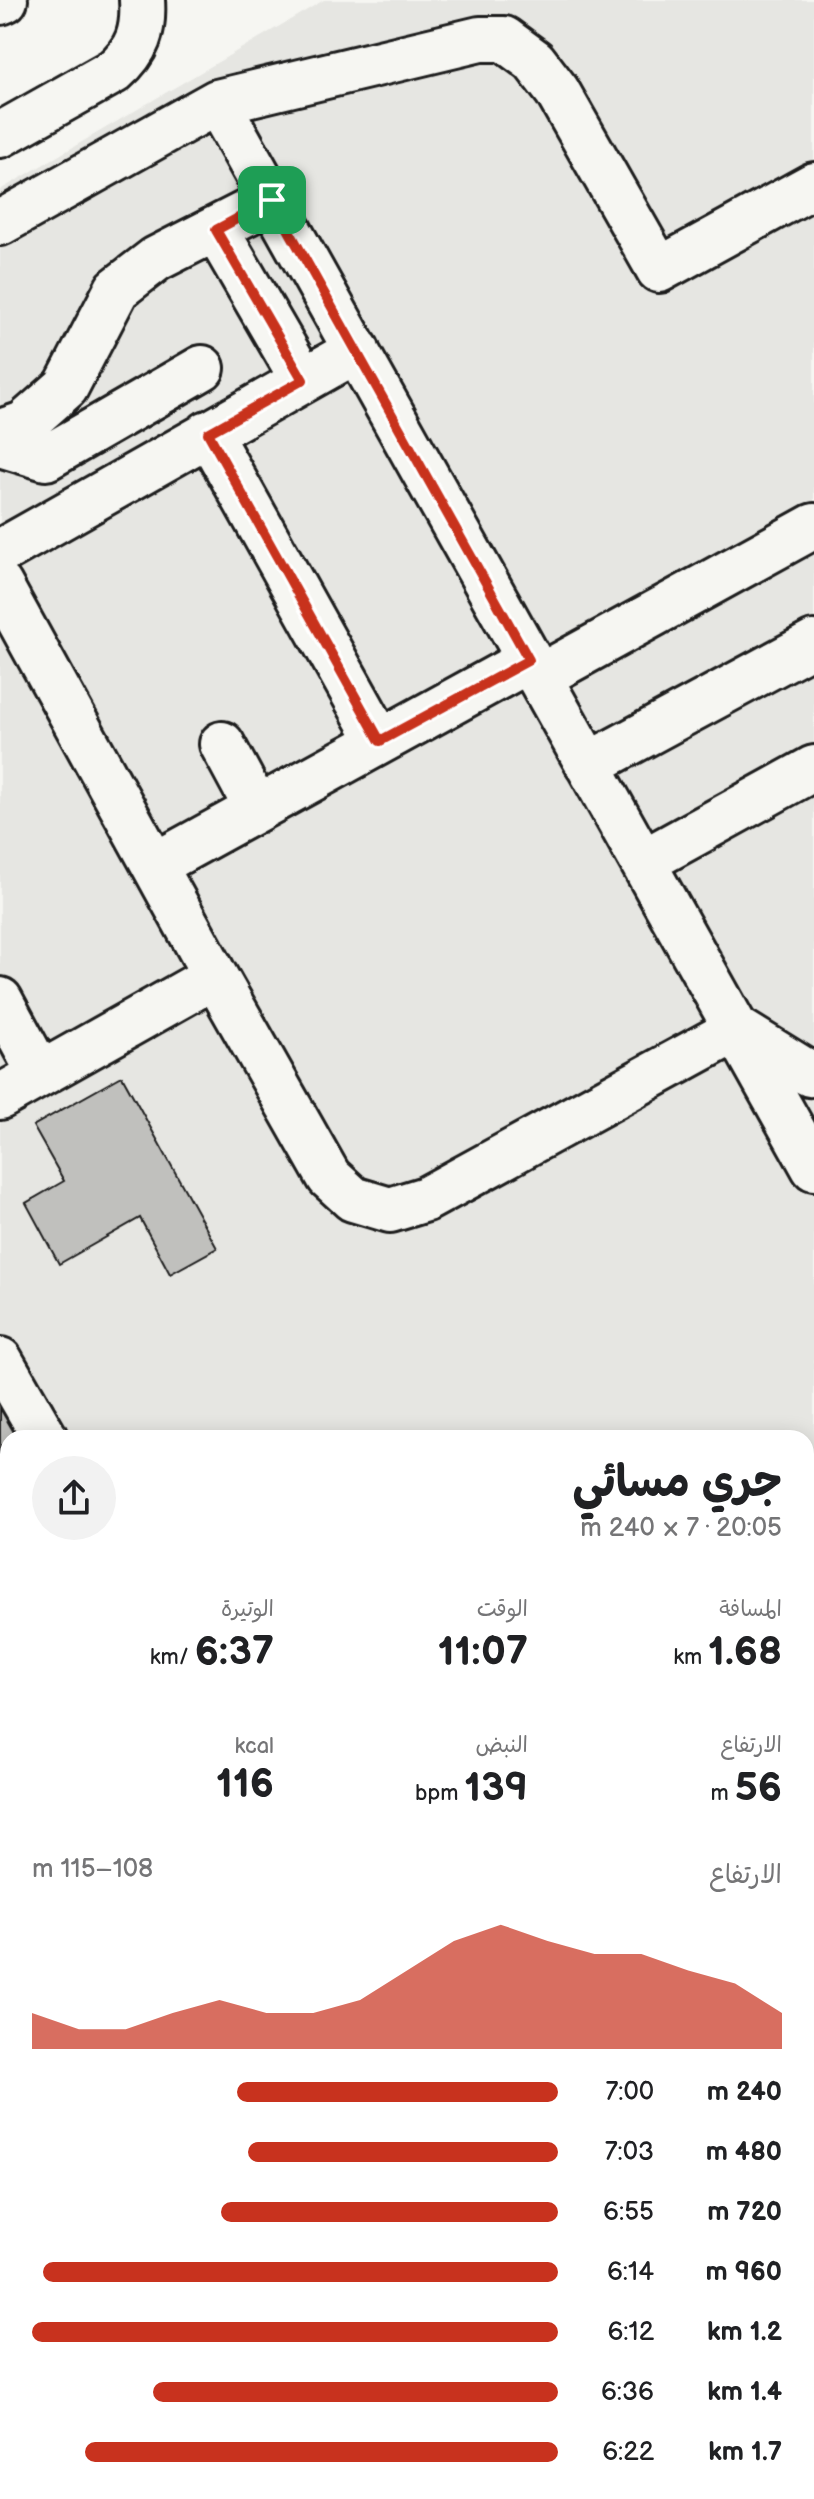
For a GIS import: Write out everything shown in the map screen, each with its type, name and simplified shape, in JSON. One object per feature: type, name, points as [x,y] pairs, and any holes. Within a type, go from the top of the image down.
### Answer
[{"type":"street","points":[[0,135],[114,71],[126,61],[141,37],[142,0]]},
{"type":"street","points":[[0,223],[217,102],[480,39],[504,39],[534,61],[557,91],[659,270],[814,185]]},
{"type":"street","points":[[217,102],[814,1168]]},
{"type":"street","points":[[0,432],[24,424],[66,387],[117,289],[156,259],[272,200]]},
{"type":"street","points":[[216,230],[303,380]]},
{"type":"street","points":[[0,552],[357,350]]},
{"type":"street","points":[[0,444],[46,458],[202,368]]},
{"type":"street","points":[[208,433],[380,741]]},
{"type":"street","points":[[155,865],[380,741],[534,668],[814,526]]},
{"type":"street","points":[[0,585],[329,1177],[353,1199],[390,1210],[426,1199],[737,1029]]},
{"type":"street","points":[[588,765],[814,643]]},
{"type":"street","points":[[222,744],[257,809]]},
{"type":"street","points":[[643,862],[814,768]]},
{"type":"street","points":[[0,1000],[12,1086],[215,976]]},
{"type":"street","points":[[737,1029],[810,1074],[814,1072]]},
{"type":"street","points":[[0,1360],[40,1430]]},
{"type":"shaded area","points":[[324,0],[814,0],[814,1430],[0,1430],[0,190]]},
{"type":"building","points":[[122,1076],[217,1248],[170,1274],[140,1218],[59,1264],[26,1203],[64,1181],[33,1126]]},
{"type":"building","points":[[0,1399],[17,1430],[0,1430]]},
{"type":"route","points":[[272,200],[529,660],[380,741],[208,433],[303,380],[216,230],[272,200]]}]
